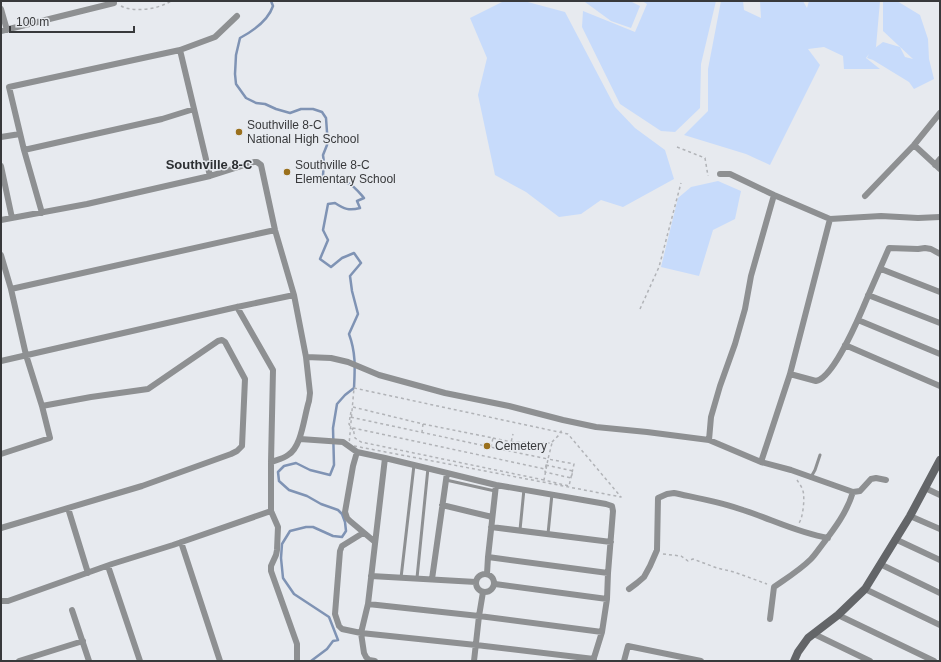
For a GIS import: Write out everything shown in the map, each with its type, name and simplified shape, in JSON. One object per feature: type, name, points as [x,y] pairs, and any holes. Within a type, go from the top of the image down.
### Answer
[{"type":"street","points":[[1,8],[4,30],[114,3]]},
{"type":"street","points":[[42,213],[24,150],[9,87],[180,50],[215,37],[237,16]]},
{"type":"street","points":[[180,50],[210,176]]},
{"type":"street","points":[[24,150],[162,119],[194,109]]},
{"type":"street","points":[[866,196],[914,145],[940,113]]},
{"type":"street","points":[[1,138],[20,134]]},
{"type":"street","points":[[914,145],[940,170]]},
{"type":"street","points":[[935,165],[940,159]]},
{"type":"street","points":[[1,220],[87,204],[210,176],[254,162],[259,163],[261,165],[275,230],[294,296],[306,357],[310,393],[298,445],[288,456],[271,462]]},
{"type":"street","points":[[1,166],[12,218]]},
{"type":"street","points":[[720,174],[730,174],[830,219],[881,216],[918,218],[940,217]]},
{"type":"street","points":[[709,440],[711,418],[745,309],[751,276],[774,195]]},
{"type":"street","points":[[761,462],[790,374],[830,219]]},
{"type":"street","points":[[11,289],[275,230]]},
{"type":"street","points":[[790,374],[819,380],[829,371],[845,346],[858,320],[889,248],[925,248],[931,249],[940,254]]},
{"type":"street","points":[[1,259],[11,289],[26,355],[42,406],[50,438],[1,454]]},
{"type":"street","points":[[881,269],[940,292]]},
{"type":"street","points":[[868,295],[940,323]]},
{"type":"street","points":[[1,361],[237,307],[294,296]]},
{"type":"street","points":[[237,307],[272,370],[271,511],[278,527],[277,550],[271,566],[271,571],[297,644],[297,661]]},
{"type":"street","points":[[858,320],[940,354]]},
{"type":"street","points":[[1,528],[142,486],[237,451],[242,446],[245,379],[222,340],[218,341],[148,389],[42,406]]},
{"type":"street","points":[[845,346],[940,386]]},
{"type":"street","points":[[306,357],[331,358],[348,362],[380,375],[445,393],[509,406],[567,421],[709,440],[761,462],[791,470],[853,492],[860,491],[871,479],[876,478],[886,480]]},
{"type":"street","points":[[300,439],[346,444],[357,452],[447,473],[524,490],[612,506],[613,511],[607,599],[602,632],[593,660],[476,645],[361,633],[342,629],[339,626],[335,614],[341,548],[363,533]]},
{"type":"street","points":[[357,452],[345,512],[347,518],[375,542]]},
{"type":"street","points":[[375,661],[369,660],[364,653],[361,633],[368,604],[386,458]]},
{"type":"street","points":[[794,661],[798,652],[808,638],[838,614],[865,589],[895,538],[910,516],[940,460]]},
{"type":"street","points":[[432,579],[447,473]]},
{"type":"street","points":[[487,574],[496,484]]},
{"type":"street","points":[[925,488],[940,495]]},
{"type":"street","points":[[770,619],[774,587],[811,559],[845,513],[853,492]]},
{"type":"street","points":[[629,589],[644,577],[657,550],[658,498],[666,494],[674,493],[725,504],[790,528],[828,538]]},
{"type":"street","points":[[442,505],[492,517]]},
{"type":"street","points":[[68,508],[88,573]]},
{"type":"street","points":[[1,601],[6,602],[271,511]]},
{"type":"street","points":[[910,516],[940,529]]},
{"type":"street","points":[[491,527],[611,542]]},
{"type":"street","points":[[895,538],[940,560]]},
{"type":"street","points":[[182,542],[220,661]]},
{"type":"street","points":[[488,557],[608,573]]},
{"type":"street","points":[[880,564],[940,593]]},
{"type":"street","points":[[108,566],[140,661]]},
{"type":"street","points":[[487,574],[493,577],[495,584],[491,590],[484,592],[478,588],[476,582],[480,575],[487,574]]},
{"type":"street","points":[[371,576],[476,582]]},
{"type":"street","points":[[495,584],[607,599]]},
{"type":"street","points":[[865,589],[940,625]]},
{"type":"street","points":[[474,661],[479,616],[484,592]]},
{"type":"street","points":[[368,604],[479,616],[602,632]]},
{"type":"street","points":[[72,610],[89,661]]},
{"type":"street","points":[[838,614],[934,661]]},
{"type":"street","points":[[814,634],[870,661]]},
{"type":"street","points":[[19,661],[83,641]]},
{"type":"street","points":[[624,661],[628,646],[701,661]]},
{"type":"lane","points":[[810,477],[814,473],[820,455]]},
{"type":"lane","points":[[401,578],[414,465]]},
{"type":"lane","points":[[417,578],[428,468]]},
{"type":"lane","points":[[446,480],[495,491]]},
{"type":"lane","points":[[520,530],[524,490]]},
{"type":"lane","points":[[548,534],[552,494]]},
{"type":"path","points":[[114,3],[125,8],[146,10],[165,5],[171,1]]},
{"type":"path","points":[[678,147],[705,158],[708,176]]},
{"type":"path","points":[[640,308],[659,267],[681,182]]},
{"type":"path","points":[[354,388],[568,434],[622,497],[346,444],[354,388]]},
{"type":"path","points":[[350,417],[574,464],[569,486],[361,442],[355,438],[354,431],[349,424],[350,417],[353,407],[423,424],[511,442],[552,443]]},
{"type":"path","points":[[544,480],[545,469],[552,443],[559,435],[567,421]]},
{"type":"path","points":[[422,432],[423,424]]},
{"type":"path","points":[[354,431],[353,428],[545,469]]},
{"type":"path","points":[[509,451],[513,434]]},
{"type":"path","points":[[491,447],[493,438]]},
{"type":"path","points":[[546,465],[573,471]]},
{"type":"path","points":[[790,528],[799,523],[801,520],[804,503],[803,490],[791,470]]},
{"type":"path","points":[[545,472],[571,478]]},
{"type":"path","points":[[657,550],[660,554],[681,556],[688,561],[693,559],[774,587]]},
{"type":"shaded area","points":[[504,1],[524,1],[565,12],[615,107],[635,128],[665,150],[674,179],[623,207],[601,200],[581,214],[559,217],[526,192],[495,175],[478,95],[487,58],[470,18]]},
{"type":"shaded area","points":[[565,1],[630,1],[640,6],[631,28],[611,21],[585,2]]},
{"type":"shaded area","points":[[642,1],[716,1],[701,64],[700,108],[675,132],[661,131],[620,104],[582,27],[583,11],[635,32],[647,4]]},
{"type":"shaded area","points":[[721,1],[743,1],[744,10],[761,18],[760,1],[803,1],[807,8],[809,1],[880,1],[875,48],[883,42],[900,47],[905,57],[913,59],[883,31],[883,1],[897,1],[920,15],[928,39],[929,59],[934,79],[914,89],[909,82],[873,60],[867,58],[869,54],[866,58],[880,69],[844,69],[843,56],[824,47],[808,49],[820,65],[770,165],[746,154],[684,135],[708,111],[708,69]]},
{"type":"shaded area","points":[[718,181],[741,191],[735,219],[713,230],[699,276],[661,267],[678,198],[691,187]]},
{"type":"waterway","points":[[271,1],[273,6],[264,21],[255,29],[240,38],[236,55],[236,84],[246,98],[256,103],[265,104],[290,113],[301,109],[313,109],[322,112],[326,118],[327,132],[327,145],[323,155],[323,175],[330,182],[350,184],[364,198],[357,201],[360,208],[356,209],[347,209],[335,203],[328,204],[323,230],[328,240],[320,259],[331,267],[342,258],[354,253],[361,263],[350,276],[358,314],[349,334],[354,354],[354,388],[337,404],[333,428],[334,465],[330,475],[310,470],[296,463],[284,466],[278,472],[279,481],[289,490],[307,496],[321,504],[338,510],[342,514],[345,522],[346,531],[342,537],[333,536],[313,527],[306,527],[290,531],[282,544],[281,558],[283,578],[294,594],[329,617],[338,640],[333,641],[327,649],[311,661]]},
{"type":"place","name":"Southville 8-C National High School","points":[[239,132]]},
{"type":"place","name":"Southville 8-C Elementary School","points":[[287,172]]},
{"type":"place","name":"Cemetery","points":[[487,446]]},
{"type":"district","name":"Southville 8-C","points":[[209,164]]}]
